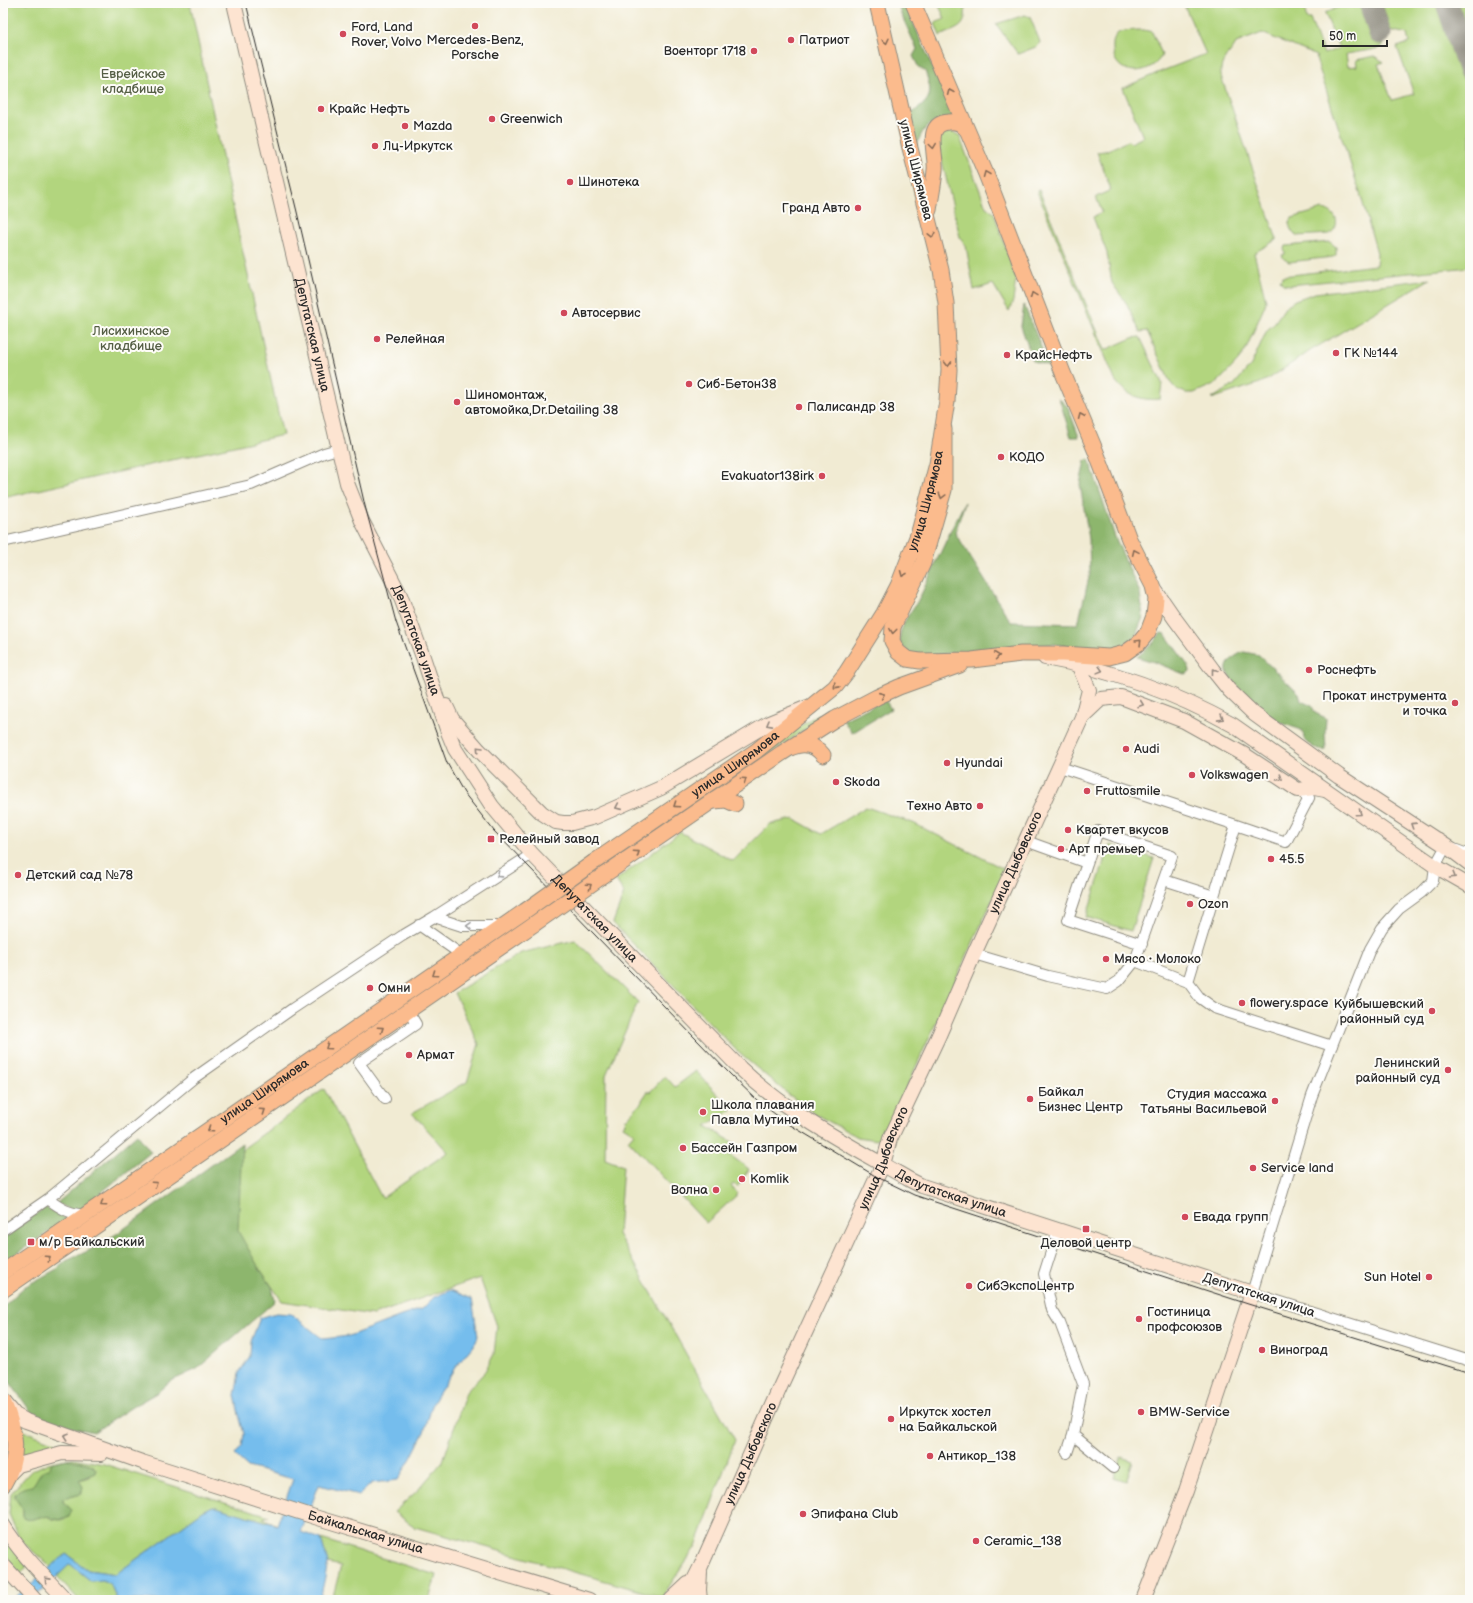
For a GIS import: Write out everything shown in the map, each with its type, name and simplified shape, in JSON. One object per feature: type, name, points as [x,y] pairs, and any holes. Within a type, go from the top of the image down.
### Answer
[{"type":"main road","name":"Депутатская улица","points":[[234,3],[346,483],[362,522],[400,595],[452,742],[485,797],[505,824],[532,854],[760,1087],[804,1118],[922,1186],[1252,1293]]},
{"type":"main road","name":"улица Ширямова","points":[[8,1274],[87,1215],[756,751],[817,703],[841,680],[884,613],[898,586],[919,532],[944,429],[949,370],[946,303],[941,270],[910,148],[877,3]]},
{"type":"main road","points":[[913,3],[988,181],[1129,538],[1153,586],[1170,613],[1229,690],[1254,714],[1339,776],[1446,846],[1470,864]]},
{"type":"main road","points":[[928,218],[936,164],[932,145],[934,130],[942,123],[949,122],[959,123],[966,128]]},
{"type":"main road","points":[[944,429],[944,490],[923,563],[893,627],[892,641],[898,652],[904,657],[920,661],[972,660],[1021,654],[1063,654],[1109,657],[1119,655],[1131,650],[1145,636],[1152,621],[1156,604],[1153,586]]},
{"type":"main road","points":[[1021,654],[1078,664],[1136,680],[1213,714],[1233,725],[1435,866],[1470,886]]},
{"type":"main road","points":[[782,753],[835,719],[877,697],[899,687],[972,660]]},
{"type":"main road","points":[[425,663],[452,719],[479,750],[542,813],[560,823],[578,822],[606,812],[661,788],[769,723],[817,703]]},
{"type":"main road","points":[[1078,664],[1089,690],[1082,717]]},
{"type":"main road","points":[[1082,717],[1101,699],[1121,697],[1153,708],[1191,724],[1245,755],[1298,790],[1314,788],[1327,791]]},
{"type":"main road","name":"улица Дыбовского","points":[[684,1600],[780,1385],[883,1164],[890,1139],[939,1035],[974,954],[1082,717]]},
{"type":"main road","points":[[782,753],[794,746],[804,744],[819,749],[823,755]]},
{"type":"main road","name":"улица Ширямова","points":[[8,1274],[408,1011],[782,753]]},
{"type":"main road","points":[[485,797],[477,776],[477,771],[483,766],[499,769]]},
{"type":"main road","points":[[714,801],[726,800],[735,804]]},
{"type":"main road","points":[[478,944],[487,957]]},
{"type":"main road","points":[[3,1290],[8,1274]]},
{"type":"main road","points":[[1144,1600],[1186,1491],[1252,1293]]},
{"type":"main road","points":[[3,1402],[16,1415],[26,1421],[142,1462]]},
{"type":"main road","points":[[3,1402],[12,1422],[14,1433],[14,1460],[6,1479]]},
{"type":"main road","points":[[6,1479],[14,1468],[21,1464],[67,1452],[106,1454],[142,1462]]},
{"type":"main road","name":"Байкальская улица","points":[[142,1462],[318,1518],[589,1600]]},
{"type":"main road","points":[[3,1525],[16,1544],[62,1596]]},
{"type":"main road","points":[[3,1565],[35,1600]]},
{"type":"main road","points":[[671,1600],[698,1571]]},
{"type":"main road","points":[[698,1571],[700,1600]]},
{"type":"street","points":[[3,542],[251,485],[324,453],[338,449]]},
{"type":"street","points":[[1060,767],[1286,842],[1309,798],[1298,790]]},
{"type":"street","points":[[1188,982],[1236,825]]},
{"type":"street","points":[[974,954],[1048,976],[1107,989],[1119,981],[1135,961],[1142,944],[1172,856],[1098,831],[1068,920],[1142,944]]},
{"type":"street","points":[[1026,841],[1087,863]]},
{"type":"street","points":[[1252,1293],[1312,1096],[1370,949],[1382,928],[1399,909],[1421,893],[1432,881],[1435,866],[1446,846],[1470,855]]},
{"type":"street","points":[[3,1230],[48,1199],[194,1078],[292,1009],[299,1006],[420,925],[532,854]]},
{"type":"street","points":[[1164,880],[1214,896]]},
{"type":"street","points":[[434,917],[462,926],[505,926]]},
{"type":"street","points":[[420,925],[462,955]]},
{"type":"street","points":[[1135,961],[1188,982],[1200,998],[1214,1008],[1332,1046]]},
{"type":"street","points":[[385,1099],[359,1063],[416,1024],[408,1011]]},
{"type":"street","points":[[48,1199],[61,1208],[74,1214],[87,1215]]},
{"type":"street","points":[[1058,1230],[1044,1274],[1052,1310],[1060,1323],[1083,1384],[1073,1435],[1067,1453]]},
{"type":"street","name":"Депутатская улица","points":[[1252,1293],[1470,1361]]},
{"type":"street","points":[[1073,1435],[1112,1468]]},
{"type":"green space","name":"Лисихинское кладбище","points":[[3,3],[190,3],[283,435],[3,498]]},
{"type":"green space","points":[[898,3],[905,3],[954,117],[929,125],[922,133],[916,147],[909,115],[926,101],[930,92],[925,71],[919,68],[913,56],[917,49],[901,14]]},
{"type":"green space","points":[[938,3],[965,3],[965,19],[963,23],[957,29],[940,36],[935,23],[945,19]]},
{"type":"green space","points":[[1189,3],[1305,3],[1306,19],[1310,19],[1324,54],[1339,48],[1325,13],[1348,3],[1363,3],[1383,45],[1377,49],[1346,54],[1348,67],[1357,66],[1356,60],[1374,56],[1384,62],[1378,64],[1392,100],[1414,94],[1397,47],[1409,43],[1407,34],[1390,30],[1382,3],[1443,3],[1468,81],[1470,81],[1470,267],[1289,285],[1283,284],[1280,280],[1283,276],[1376,265],[1377,253],[1360,193],[1316,59],[1317,56],[1262,33],[1236,43],[1223,62],[1221,76],[1276,240],[1254,253],[1266,301],[1245,351],[1238,361],[1219,381],[1194,393],[1186,393],[1176,389],[1170,382],[1147,331],[1140,332],[1127,304],[1112,283],[1107,253],[1093,217],[1102,212],[1096,197],[1111,190],[1097,152],[1105,151],[1128,141],[1131,143],[1143,137],[1123,88],[1206,54],[1184,5]]},
{"type":"green space","points":[[1456,3],[1470,3],[1470,48]]},
{"type":"green space","points":[[1025,15],[1030,17],[1040,42],[1038,46],[1018,54],[996,24]]},
{"type":"green space","points":[[1129,30],[1144,30],[1152,32],[1162,54],[1158,61],[1151,67],[1134,71],[1119,65],[1114,57],[1113,45],[1113,41],[1117,34]]},
{"type":"green space","points":[[951,132],[959,135],[986,207],[994,213],[1016,279],[1013,301],[1009,311],[993,284],[974,290],[966,246],[960,237],[939,148],[938,138]]},
{"type":"green space","points":[[1039,190],[1105,350],[1132,338],[1140,337],[1162,383],[1160,399],[1147,399],[1129,394],[1115,380],[1037,191]]},
{"type":"green space","points":[[1323,209],[1331,213],[1336,219],[1336,226],[1330,234],[1297,236],[1291,230],[1289,224],[1292,218]]},
{"type":"green space","points":[[1330,242],[1336,247],[1336,255],[1333,257],[1289,262],[1284,259],[1282,255],[1285,254],[1284,248],[1286,246]]},
{"type":"green space","points":[[1430,279],[1310,351],[1270,378],[1260,383],[1211,399],[1234,385],[1251,365],[1267,330],[1273,325],[1286,306],[1295,300],[1315,293]]},
{"type":"green space","points":[[1024,305],[1049,366],[1033,361],[1021,326]]},
{"type":"green space","points":[[1059,398],[1068,407],[1079,437],[1071,437]]},
{"type":"green space","points":[[1089,459],[1115,537],[1140,593],[1143,617],[1136,635],[1125,644],[1113,649],[1097,650],[1053,644],[982,649],[920,657],[905,649],[901,644],[900,639],[900,633],[903,625],[920,597],[965,502],[955,533],[1011,622],[1078,624],[1090,573],[1089,539],[1080,484],[1085,461]]},
{"type":"green space","points":[[1161,633],[1165,634],[1189,667],[1190,671],[1188,673],[1184,674],[1137,657],[1151,645]]},
{"type":"green space","points":[[1244,652],[1259,655],[1299,694],[1301,701],[1312,706],[1315,713],[1326,718],[1326,750],[1320,750],[1311,746],[1304,739],[1303,731],[1275,719],[1259,707],[1229,676],[1227,671],[1228,665],[1232,659]]},
{"type":"green space","points":[[885,700],[891,709],[852,733],[843,720]]},
{"type":"green space","points":[[818,714],[820,719],[649,836],[618,853],[644,832]]},
{"type":"green space","points":[[866,807],[913,823],[1006,870],[887,1130],[877,1140],[858,1137],[817,1115],[788,1094],[739,1053],[613,923],[624,893],[616,880],[680,832],[733,861],[770,824],[794,819],[821,834]]},
{"type":"green space","points":[[1110,845],[1154,858],[1131,931],[1086,917]]},
{"type":"green space","points":[[575,940],[638,1002],[606,1075],[605,1159],[623,1166],[618,1234],[735,1440],[696,1546],[662,1597],[415,1527],[394,1512],[418,1490],[443,1461],[466,1392],[484,1373],[494,1354],[497,1326],[480,1278],[373,1315],[282,1301],[258,1266],[227,1241],[226,1176],[244,1148],[324,1089],[382,1198],[448,1152],[412,1113],[467,1082],[479,1044],[454,993],[521,953]]},
{"type":"green space","name":"Бассейн Газпром","points":[[696,1071],[732,1110],[706,1126],[734,1143],[727,1153],[749,1169],[737,1187],[734,1184],[731,1186],[738,1194],[706,1223],[628,1140],[634,1133],[623,1126],[626,1121],[625,1120],[642,1102],[648,1091],[650,1092],[665,1076],[675,1087]]},
{"type":"green space","points":[[137,1134],[151,1152],[76,1213],[57,1203]]},
{"type":"green space","points":[[242,1143],[238,1231],[272,1287],[275,1301],[197,1369],[169,1382],[158,1392],[94,1432],[65,1426],[34,1416],[9,1381],[3,1369],[3,1307],[24,1287],[57,1269],[66,1261],[90,1250],[118,1233]]},
{"type":"green space","points":[[46,1207],[67,1219],[3,1263],[3,1237]]},
{"type":"green space","points":[[19,1429],[58,1444],[21,1455]]},
{"type":"green space","points":[[1121,1457],[1133,1461],[1126,1481],[1114,1477]]},
{"type":"green space","points":[[72,1458],[104,1464],[269,1516],[263,1518],[277,1525],[213,1506],[203,1511],[116,1574],[88,1570],[66,1554],[51,1567],[20,1540],[9,1514],[11,1493],[31,1471],[48,1463]],"holes":[[[79,1461],[94,1466],[89,1477],[79,1480],[77,1495],[63,1499],[63,1502],[69,1507],[69,1517],[62,1520],[44,1517],[23,1518],[23,1510],[15,1493],[32,1486],[37,1481],[42,1471]]]},
{"type":"green space","points":[[67,1459],[90,1464],[96,1469],[95,1473],[79,1480],[83,1487],[81,1494],[63,1499],[63,1502],[72,1510],[69,1517],[62,1520],[47,1517],[31,1519],[23,1518],[23,1510],[14,1496],[15,1494],[22,1489],[32,1486],[43,1471],[49,1469],[52,1462]]},
{"type":"green space","points":[[3,1537],[27,1566],[20,1575],[3,1558]]},
{"type":"green space","points":[[321,1539],[436,1575],[429,1600],[332,1600],[341,1566],[328,1563]]},
{"type":"green space","points":[[70,1564],[91,1581],[103,1580],[111,1585],[117,1600],[79,1600],[57,1576]]},
{"type":"water","points":[[451,1290],[472,1299],[478,1336],[476,1342],[454,1369],[433,1403],[424,1432],[398,1480],[372,1483],[359,1495],[319,1485],[301,1532],[321,1539],[328,1563],[320,1600],[117,1600],[111,1585],[103,1580],[91,1581],[70,1564],[32,1600],[12,1600],[66,1554],[88,1570],[116,1574],[203,1511],[213,1506],[277,1525],[293,1479],[248,1467],[235,1455],[242,1446],[244,1434],[235,1395],[239,1373],[250,1356],[251,1341],[260,1318],[276,1313],[291,1314],[323,1339],[349,1336],[422,1309],[434,1297]]},
{"type":"taxiway","points":[[1370,3],[1380,33]]},
{"type":"taxiway","points":[[1447,3],[1469,69]]},
{"type":"tram line","points":[[246,3],[297,212],[365,506],[396,622],[447,763],[464,793],[494,831],[759,1102],[787,1123],[877,1177],[914,1195],[935,1202],[1248,1304],[1470,1373]]},
{"type":"place","name":"Mercedes-Benz, Porsche","points":[[475,26]]},
{"type":"place","name":"Ford, Land Rover, Volvo","points":[[343,34]]},
{"type":"place","name":"Патриот","points":[[791,40]]},
{"type":"place","name":"Военторг 1718","points":[[754,51]]},
{"type":"place","name":"Крайс Нефть","points":[[321,109]]},
{"type":"place","name":"Greenwich","points":[[492,119]]},
{"type":"place","name":"Mazda","points":[[405,126]]},
{"type":"place","name":"Лц-Иркутск","points":[[375,146]]},
{"type":"place","name":"Шинотека","points":[[570,182]]},
{"type":"place","name":"Гранд Авто","points":[[858,208]]},
{"type":"place","name":"Автосервис","points":[[564,313]]},
{"type":"place","name":"Релейная","points":[[377,339]]},
{"type":"place","name":"ГК №144","points":[[1336,353]]},
{"type":"place","name":"КрайсНефть","points":[[1007,355]]},
{"type":"place","name":"Сиб-Бетон38","points":[[689,384]]},
{"type":"place","name":"Шиномонтаж, автомойка,Dr.Detailing 38","points":[[457,402]]},
{"type":"place","name":"Палисандр 38","points":[[799,407]]},
{"type":"place","name":"КОДО","points":[[1001,457]]},
{"type":"place","name":"Evakuator138irk","points":[[822,476]]},
{"type":"place","name":"Роснефть","points":[[1309,670]]},
{"type":"place","name":"Прокат инструмента и точка","points":[[1455,703]]},
{"type":"place","name":"Audi","points":[[1126,749]]},
{"type":"place","name":"Hyundai","points":[[947,763]]},
{"type":"place","name":"Volkswagen","points":[[1192,775]]},
{"type":"place","name":"Skoda","points":[[836,782]]},
{"type":"place","name":"Fruttosmile","points":[[1087,791]]},
{"type":"place","name":"Техно Авто","points":[[980,806]]},
{"type":"place","name":"Квартет вкусов","points":[[1068,830]]},
{"type":"place","name":"Релейный завод","points":[[491,839]]},
{"type":"place","name":"Арт премьер","points":[[1061,849]]},
{"type":"place","name":"45.5","points":[[1271,859]]},
{"type":"place","name":"Детский сад №78","points":[[18,875]]},
{"type":"place","name":"Ozon","points":[[1190,904]]},
{"type":"place","name":"Мясо • Молоко","points":[[1106,959]]},
{"type":"place","name":"Омни","points":[[370,988]]},
{"type":"place","name":"flowery.space","points":[[1242,1003]]},
{"type":"place","name":"Куйбышевский районный суд","points":[[1432,1011]]},
{"type":"place","name":"Армат","points":[[409,1055]]},
{"type":"place","name":"Ленинский районный суд","points":[[1448,1070]]},
{"type":"place","name":"Байкал Бизнес Центр","points":[[1030,1099]]},
{"type":"place","name":"Студия массажа Татьяны Васильевой","points":[[1275,1101]]},
{"type":"place","name":"Школа плавания Павла Мутина","points":[[703,1112]]},
{"type":"place","name":"Бассейн Газпром","points":[[683,1148]]},
{"type":"place","name":"Service land","points":[[1253,1168]]},
{"type":"place","name":"Komlik","points":[[742,1179]]},
{"type":"place","name":"Волна","points":[[716,1190]]},
{"type":"place","name":"Евада групп","points":[[1185,1217]]},
{"type":"place","name":"Деловой центр","points":[[1086,1229]]},
{"type":"place","name":"м/р Байкальский","points":[[31,1242]]},
{"type":"place","name":"Sun Hotel","points":[[1429,1277]]},
{"type":"place","name":"СибЭкспоЦентр","points":[[969,1286]]},
{"type":"place","name":"Гостиница профсоюзов","points":[[1139,1319]]},
{"type":"place","name":"Виноград","points":[[1262,1350]]},
{"type":"place","name":"BMW-Service","points":[[1141,1412]]},
{"type":"place","name":"Иркутск хостел на Байкальской","points":[[891,1419]]},
{"type":"place","name":"Антикор_138","points":[[930,1456]]},
{"type":"place","name":"Эпифана Club","points":[[803,1514]]},
{"type":"place","name":"Сeramic_138","points":[[976,1541]]},
{"type":"park label","name":"Еврейское кладбище","points":[[133,82]]}]
